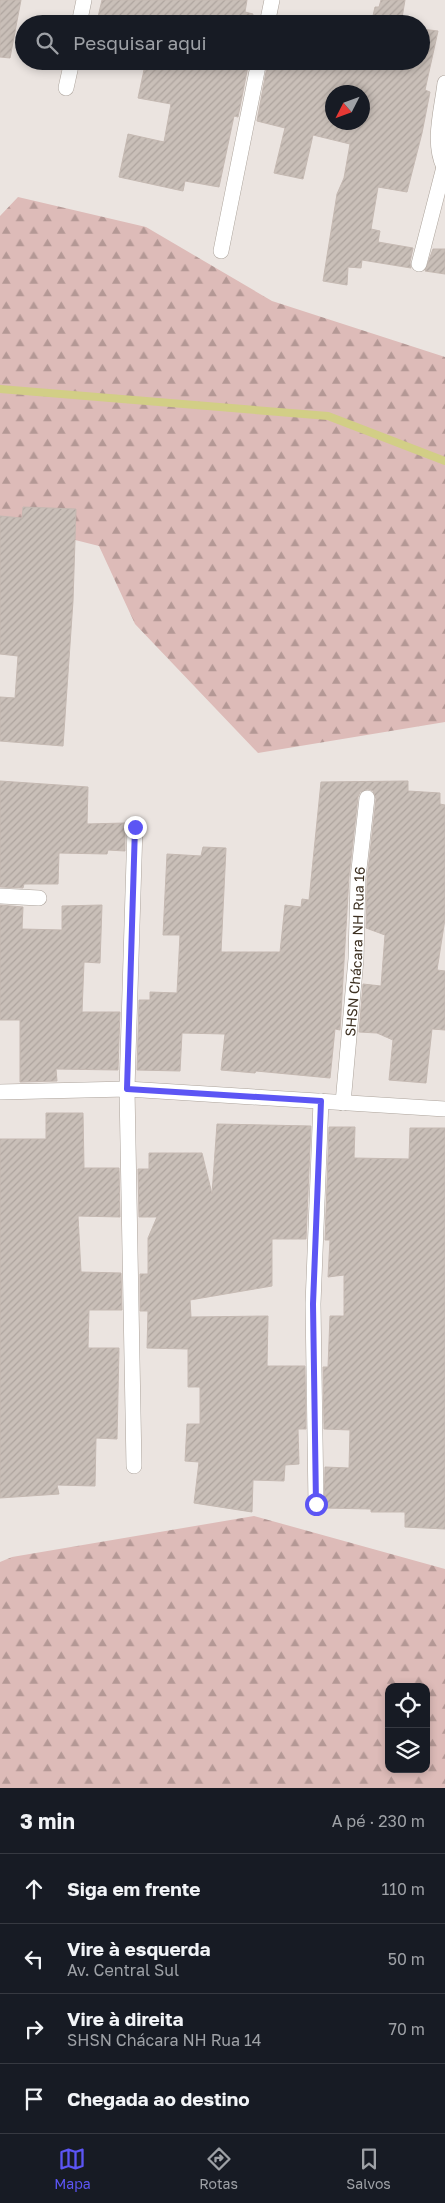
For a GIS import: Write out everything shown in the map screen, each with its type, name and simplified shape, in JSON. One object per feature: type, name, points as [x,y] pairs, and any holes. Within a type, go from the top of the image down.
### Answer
[{"type":"street","points":[[81,15],[84,0]]},
{"type":"street","points":[[269,15],[272,0]]},
{"type":"street","points":[[66,88],[70,70]]},
{"type":"street","points":[[221,251],[257,70]]},
{"type":"street","points":[[419,264],[445,167],[439,156],[438,141],[445,83]]},
{"type":"street","name":"SHSN Chácara NH Rua 16","points":[[343,1103],[356,959],[358,878],[367,798]]},
{"type":"street","points":[[134,1466],[127,1089],[135,827]]},
{"type":"street","points":[[0,896],[39,898]]},
{"type":"street","points":[[0,1092],[127,1089],[445,1109]]},
{"type":"street","points":[[316,1504],[313,1304],[321,1101]]},
{"type":"green space","points":[[18,197],[146,227],[272,301],[445,357],[445,722],[258,753],[135,624],[99,546],[0,521],[0,216]]},
{"type":"green space","points":[[254,1516],[445,1569],[445,1788],[0,1788],[0,1562],[12,1557]]},
{"type":"building","points":[[0,0],[21,0],[18,15],[15,15],[15,32],[10,58],[0,57]]},
{"type":"building","points":[[102,0],[247,0],[245,12],[253,14],[253,15],[98,15]]},
{"type":"building","points":[[381,0],[405,0],[402,15],[373,15],[375,7],[379,7]]},
{"type":"building","points":[[430,30],[438,31],[430,67]]},
{"type":"building","points":[[144,70],[247,70],[238,117],[234,116],[219,187],[185,181],[183,191],[119,177],[128,134],[164,142],[171,104],[138,98]]},
{"type":"building","points":[[266,70],[429,70],[425,90],[430,92],[407,192],[378,187],[371,229],[380,231],[378,242],[413,248],[410,262],[411,268],[362,260],[361,268],[348,267],[347,285],[323,281],[337,194],[344,178],[350,144],[313,135],[303,179],[274,173],[285,128],[257,121]]},
{"type":"building","points":[[433,249],[445,249],[445,274],[425,271]]},
{"type":"building","points":[[23,507],[76,509],[73,601],[63,746],[0,741],[0,697],[15,698],[18,656],[0,654],[0,516],[22,518]]},
{"type":"building","points":[[0,781],[88,787],[87,824],[125,823],[125,851],[108,850],[107,854],[59,853],[58,884],[24,884],[23,888],[0,887]]},
{"type":"building","points":[[408,781],[408,791],[440,793],[440,804],[445,805],[445,919],[437,970],[445,971],[445,1030],[432,1029],[426,1083],[389,1080],[393,1040],[377,1033],[359,1032],[363,984],[381,986],[385,935],[366,928],[367,879],[376,799],[373,791],[368,789],[360,792],[358,797],[349,877],[340,1030],[335,1029],[330,1078],[256,1071],[255,1073],[221,1070],[225,1034],[182,1033],[180,1071],[137,1070],[139,1000],[150,1000],[150,992],[177,993],[180,935],[163,935],[167,854],[201,856],[203,847],[226,848],[221,952],[280,952],[285,905],[301,907],[302,899],[309,900],[321,782]]},
{"type":"building","points":[[0,905],[23,907],[22,929],[62,930],[62,906],[102,905],[100,963],[84,962],[82,1012],[120,1012],[118,1070],[56,1069],[57,1081],[20,1082],[20,1020],[0,1020]]},
{"type":"building","points":[[46,1113],[83,1113],[84,1168],[119,1168],[120,1217],[78,1216],[81,1272],[121,1273],[122,1310],[89,1310],[88,1348],[119,1348],[117,1439],[96,1438],[95,1486],[57,1485],[59,1494],[0,1498],[0,1139],[46,1139]]},
{"type":"building","points":[[217,1124],[311,1126],[306,1239],[272,1239],[272,1286],[190,1300],[191,1317],[268,1316],[267,1366],[305,1366],[306,1429],[298,1429],[299,1464],[285,1465],[284,1481],[253,1480],[252,1512],[194,1503],[199,1462],[185,1461],[187,1424],[200,1424],[200,1387],[188,1387],[188,1349],[147,1348],[148,1311],[140,1311],[140,1274],[148,1274],[148,1238],[157,1217],[139,1217],[138,1169],[149,1169],[149,1153],[202,1153],[212,1194]]},
{"type":"building","points":[[329,1127],[355,1127],[354,1158],[409,1159],[410,1128],[445,1128],[445,1529],[405,1527],[405,1512],[371,1512],[371,1509],[324,1508],[325,1467],[349,1468],[350,1430],[324,1429],[323,1367],[328,1367],[330,1316],[344,1316],[344,1275],[328,1277],[330,1240],[325,1240]]},
{"type":"waterway","points":[[0,389],[328,416],[445,461]]},
{"type":"route","points":[[135,827],[127,1089],[321,1101],[314,1225],[313,1304],[316,1504]]}]
